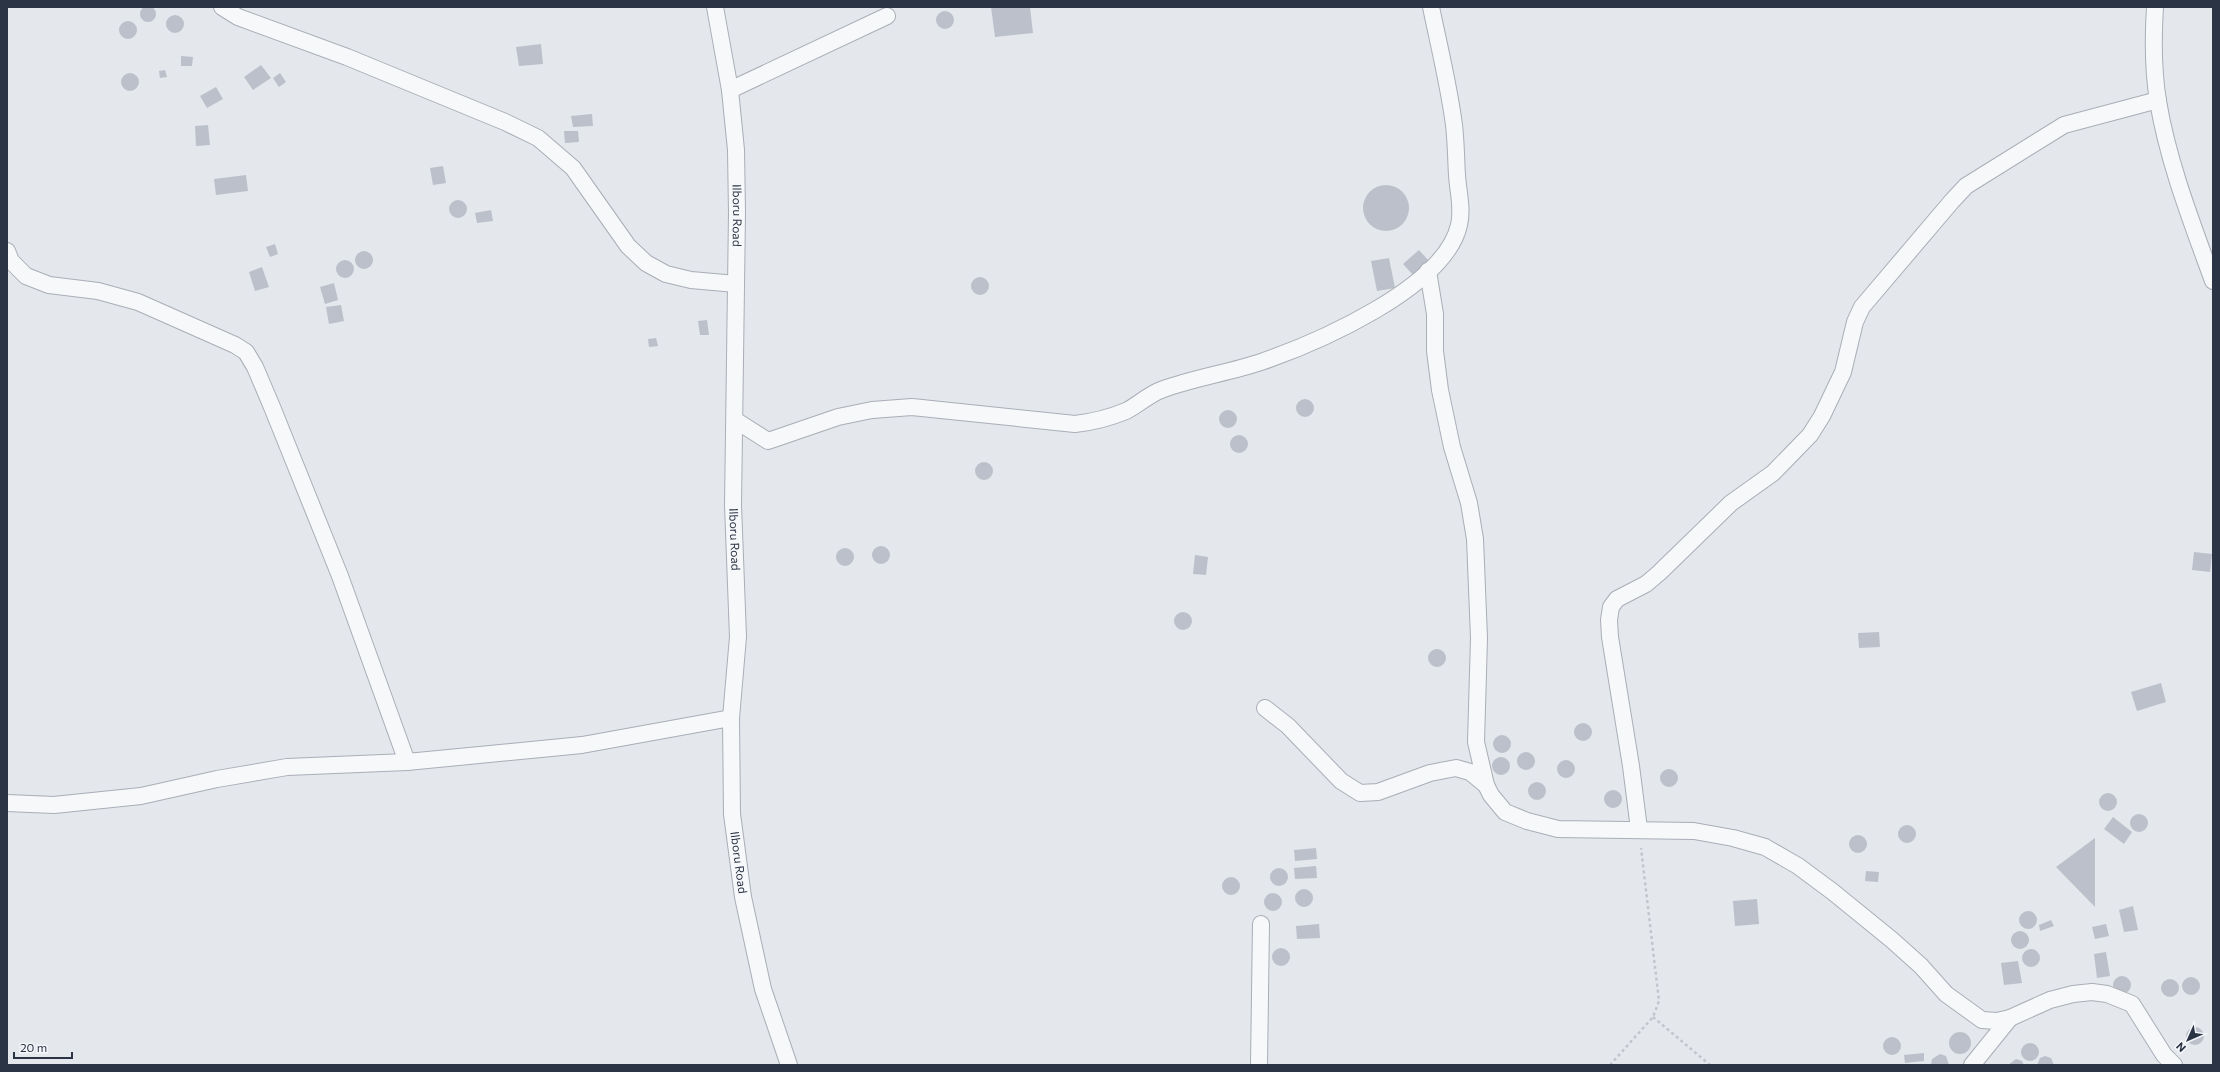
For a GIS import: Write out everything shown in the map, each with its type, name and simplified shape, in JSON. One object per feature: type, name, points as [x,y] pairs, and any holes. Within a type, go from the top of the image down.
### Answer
[{"type":"street","points":[[222,7],[238,17],[347,57],[506,122],[538,138],[573,168],[628,246],[646,263],[666,274],[691,280],[736,284]]},
{"type":"street","name":"Ilboru Road","points":[[715,7],[730,90],[736,150],[736,420],[733,505],[738,637],[731,718],[732,814],[743,897],[763,989],[789,1065]]},
{"type":"street","points":[[736,420],[768,441],[838,417],[872,410],[912,408],[1075,424],[1097,422],[1127,410],[1158,391],[1198,378],[1259,362],[1320,339],[1387,303],[1438,262],[1452,242],[1459,226],[1460,209],[1454,126],[1431,7]]},
{"type":"street","points":[[2155,7],[2154,72],[2158,100],[2173,163],[2213,281]]},
{"type":"street","points":[[730,90],[887,16]]},
{"type":"street","points":[[1639,829],[1631,766],[1614,673],[1609,620],[1611,607],[1617,600],[1646,584],[1659,573],[1731,503],[1773,473],[1810,435],[1822,416],[1843,372],[1855,322],[1862,307],[1966,186],[2064,124],[2158,100]]},
{"type":"street","points":[[7,251],[11,261],[26,276],[49,285],[98,291],[138,302],[235,345],[246,352],[255,367],[269,400],[340,576],[407,762]]},
{"type":"street","points":[[1428,271],[1435,314],[1435,351],[1440,390],[1452,447],[1469,503],[1475,539],[1479,638],[1476,742],[1490,796],[1505,812],[1527,821],[1558,828],[1694,831],[1733,838],[1765,847],[1798,866],[1834,892],[1921,966],[1946,994],[1982,1020],[1997,1021],[2010,1018],[2050,1000],[2073,994],[2092,992],[2107,994],[2132,1004],[2164,1054],[2174,1065]]},
{"type":"street","points":[[1265,708],[1288,726],[1341,781],[1360,793],[1378,792],[1430,773],[1456,768],[1470,772],[1486,785]]},
{"type":"street","points":[[7,803],[54,805],[95,802],[140,796],[287,767],[407,762],[582,745],[731,718]]},
{"type":"street","points":[[1259,1065],[1261,924]]},
{"type":"street","points":[[1972,1065],[2010,1018]]},
{"type":"path","points":[[1610,1065],[1653,1017],[1659,1001],[1658,978],[1639,829]]},
{"type":"path","points":[[1653,1017],[1710,1065]]},
{"type":"building","points":[[145,6],[151,6],[156,11],[154,20],[151,22],[145,22],[140,17],[140,11]]},
{"type":"building","points":[[991,7],[1030,7],[1033,33],[995,37]]},
{"type":"building","points":[[945,11],[951,14],[954,20],[951,26],[945,29],[939,26],[936,20],[939,14]]},
{"type":"building","points":[[175,15],[181,18],[184,24],[181,30],[175,33],[169,30],[166,24],[169,18]]},
{"type":"building","points":[[128,21],[134,24],[137,30],[134,36],[128,39],[122,36],[119,30],[122,24]]},
{"type":"building","points":[[541,44],[543,64],[519,66],[516,47]]},
{"type":"building","points":[[181,56],[193,57],[192,66],[181,66]]},
{"type":"building","points":[[261,65],[271,78],[253,90],[244,77]]},
{"type":"building","points":[[165,70],[167,77],[160,78],[159,71]]},
{"type":"building","points":[[130,73],[136,76],[139,82],[136,88],[130,91],[124,88],[121,82],[124,76]]},
{"type":"building","points":[[280,73],[286,82],[279,87],[273,78]]},
{"type":"building","points":[[216,87],[223,99],[207,108],[200,96]]},
{"type":"building","points":[[592,114],[593,126],[573,127],[571,116]]},
{"type":"building","points":[[208,125],[210,145],[196,146],[195,126]]},
{"type":"building","points":[[564,131],[578,131],[579,142],[565,143]]},
{"type":"building","points":[[443,166],[446,183],[433,185],[430,168]]},
{"type":"building","points":[[246,175],[248,191],[216,195],[214,179]]},
{"type":"building","points":[[1381,185],[1391,185],[1399,189],[1405,195],[1409,203],[1409,213],[1405,221],[1399,227],[1391,231],[1381,231],[1373,227],[1367,221],[1363,213],[1363,203],[1367,195],[1373,189]]},
{"type":"building","points":[[458,200],[464,203],[467,209],[464,215],[458,218],[452,215],[449,209],[452,203]]},
{"type":"building","points":[[491,210],[493,221],[477,223],[475,213]]},
{"type":"building","points":[[275,244],[278,254],[270,257],[266,247]]},
{"type":"building","points":[[1419,250],[1429,261],[1413,275],[1403,264]]},
{"type":"building","points":[[364,251],[370,254],[373,260],[370,266],[364,269],[358,266],[355,260],[358,254]]},
{"type":"building","points":[[1389,258],[1395,288],[1377,291],[1371,261]]},
{"type":"building","points":[[345,260],[351,263],[354,269],[351,275],[345,278],[339,275],[336,269],[339,263]]},
{"type":"building","points":[[262,267],[269,287],[255,291],[249,272]]},
{"type":"building","points":[[980,277],[986,280],[989,286],[986,292],[980,295],[974,292],[971,286],[974,280]]},
{"type":"building","points":[[334,283],[338,300],[325,304],[320,287]]},
{"type":"building","points":[[341,305],[344,321],[329,324],[326,307]]},
{"type":"building","points":[[707,320],[709,335],[700,335],[698,321]]},
{"type":"building","points":[[656,338],[658,346],[649,347],[648,339]]},
{"type":"building","points":[[1305,399],[1311,402],[1314,408],[1311,414],[1305,417],[1299,414],[1296,408],[1299,402]]},
{"type":"building","points":[[1228,410],[1234,413],[1237,419],[1234,425],[1228,428],[1222,425],[1219,419],[1222,413]]},
{"type":"building","points":[[1239,435],[1245,438],[1248,444],[1245,450],[1239,453],[1233,450],[1230,444],[1233,438]]},
{"type":"building","points":[[984,462],[990,465],[993,471],[990,477],[984,480],[978,477],[975,471],[978,465]]},
{"type":"building","points":[[881,546],[887,549],[890,555],[887,561],[881,564],[875,561],[872,555],[875,549]]},
{"type":"building","points":[[845,548],[851,551],[854,557],[851,563],[845,566],[839,563],[836,557],[839,551]]},
{"type":"building","points":[[2194,552],[2212,554],[2210,572],[2192,570]]},
{"type":"building","points":[[1195,555],[1208,557],[1206,575],[1193,574]]},
{"type":"building","points":[[1183,612],[1189,615],[1192,621],[1189,627],[1183,630],[1177,627],[1174,621],[1177,615]]},
{"type":"building","points":[[1879,632],[1880,647],[1859,648],[1858,633]]},
{"type":"building","points":[[1437,649],[1443,652],[1446,658],[1443,664],[1437,667],[1431,664],[1428,658],[1431,652]]},
{"type":"building","points":[[2161,683],[2166,702],[2137,711],[2131,692]]},
{"type":"building","points":[[1583,723],[1589,726],[1592,732],[1589,738],[1583,741],[1577,738],[1574,732],[1577,726]]},
{"type":"building","points":[[1502,735],[1508,738],[1511,744],[1508,750],[1502,753],[1496,750],[1493,744],[1496,738]]},
{"type":"building","points":[[1526,752],[1532,755],[1535,761],[1532,767],[1526,770],[1520,767],[1517,761],[1520,755]]},
{"type":"building","points":[[1501,757],[1507,760],[1510,766],[1507,772],[1501,775],[1495,772],[1492,766],[1495,760]]},
{"type":"building","points":[[1566,760],[1572,763],[1575,769],[1572,775],[1566,778],[1560,775],[1557,769],[1560,763]]},
{"type":"building","points":[[1669,769],[1675,772],[1678,778],[1675,784],[1669,787],[1663,784],[1660,778],[1663,772]]},
{"type":"building","points":[[1537,782],[1543,785],[1546,791],[1543,797],[1537,800],[1531,797],[1528,791],[1531,785]]},
{"type":"building","points":[[1613,790],[1619,793],[1622,799],[1619,805],[1613,808],[1607,805],[1604,799],[1607,793]]},
{"type":"building","points":[[2108,793],[2114,796],[2117,802],[2114,808],[2108,811],[2102,808],[2099,802],[2102,796]]},
{"type":"building","points":[[2139,814],[2145,817],[2148,823],[2145,829],[2139,832],[2133,829],[2130,823],[2133,817]]},
{"type":"building","points":[[2113,817],[2132,832],[2124,844],[2104,829]]},
{"type":"building","points":[[1907,825],[1913,828],[1916,834],[1913,840],[1907,843],[1901,840],[1898,834],[1901,828]]},
{"type":"building","points":[[1858,835],[1864,838],[1867,844],[1864,850],[1858,853],[1852,850],[1849,844],[1852,838]]},
{"type":"building","points":[[2095,838],[2095,907],[2056,867]]},
{"type":"building","points":[[1316,848],[1317,859],[1295,861],[1294,850]]},
{"type":"building","points":[[1316,866],[1317,878],[1295,879],[1294,868]]},
{"type":"building","points":[[1279,868],[1285,871],[1288,877],[1285,883],[1279,886],[1273,883],[1270,877],[1273,871]]},
{"type":"building","points":[[1866,871],[1879,872],[1878,882],[1865,881]]},
{"type":"building","points":[[1231,877],[1237,880],[1240,886],[1237,892],[1231,895],[1225,892],[1222,886],[1225,880]]},
{"type":"building","points":[[1304,889],[1310,892],[1313,898],[1310,904],[1304,907],[1298,904],[1295,898],[1298,892]]},
{"type":"building","points":[[1273,893],[1279,896],[1282,902],[1279,908],[1273,911],[1267,908],[1264,902],[1267,896]]},
{"type":"building","points":[[1757,899],[1759,924],[1735,926],[1733,901]]},
{"type":"building","points":[[2133,906],[2138,930],[2124,932],[2119,910]]},
{"type":"building","points":[[2028,911],[2034,914],[2037,920],[2034,926],[2028,929],[2022,926],[2019,920],[2022,914]]},
{"type":"building","points":[[2051,920],[2054,926],[2040,931],[2039,925]]},
{"type":"building","points":[[1319,924],[1320,938],[1297,939],[1296,926]]},
{"type":"building","points":[[2106,924],[2109,936],[2095,939],[2092,927]]},
{"type":"building","points":[[2020,931],[2026,934],[2029,940],[2026,946],[2020,949],[2014,946],[2011,940],[2014,934]]},
{"type":"building","points":[[1281,948],[1287,951],[1290,957],[1287,963],[1281,966],[1275,963],[1272,957],[1275,951]]},
{"type":"building","points":[[2031,949],[2037,952],[2040,958],[2037,964],[2031,967],[2025,964],[2022,958],[2025,952]]},
{"type":"building","points":[[2106,952],[2110,976],[2097,978],[2094,954]]},
{"type":"building","points":[[2018,961],[2022,983],[2004,985],[2001,963]]},
{"type":"building","points":[[2122,976],[2128,979],[2131,985],[2128,991],[2122,994],[2116,991],[2113,985],[2116,979]]},
{"type":"building","points":[[2191,977],[2197,980],[2200,986],[2197,992],[2191,995],[2185,992],[2182,986],[2185,980]]},
{"type":"building","points":[[2170,979],[2176,982],[2179,988],[2176,994],[2170,997],[2164,994],[2161,988],[2164,982]]},
{"type":"building","points":[[2195,1027],[2201,1030],[2204,1036],[2201,1042],[2195,1045],[2189,1042],[2186,1036],[2189,1030]]},
{"type":"building","points":[[1956,1032],[1964,1032],[1971,1039],[1971,1047],[1964,1054],[1956,1054],[1949,1047],[1949,1039]]},
{"type":"building","points":[[1892,1037],[1898,1040],[1901,1046],[1898,1052],[1892,1055],[1886,1052],[1883,1046],[1886,1040]]},
{"type":"building","points":[[2030,1043],[2036,1046],[2039,1052],[2036,1058],[2030,1061],[2024,1058],[2021,1052],[2024,1046]]},
{"type":"building","points":[[1924,1053],[1924,1061],[1905,1063],[1904,1055]]},
{"type":"building","points":[[1940,1054],[1946,1056],[1949,1065],[1931,1065],[1932,1059]]},
{"type":"building","points":[[2045,1056],[2051,1058],[2054,1065],[2037,1065],[2040,1058]]},
{"type":"building","points":[[2016,1059],[2022,1061],[2024,1065],[2008,1065]]}]
